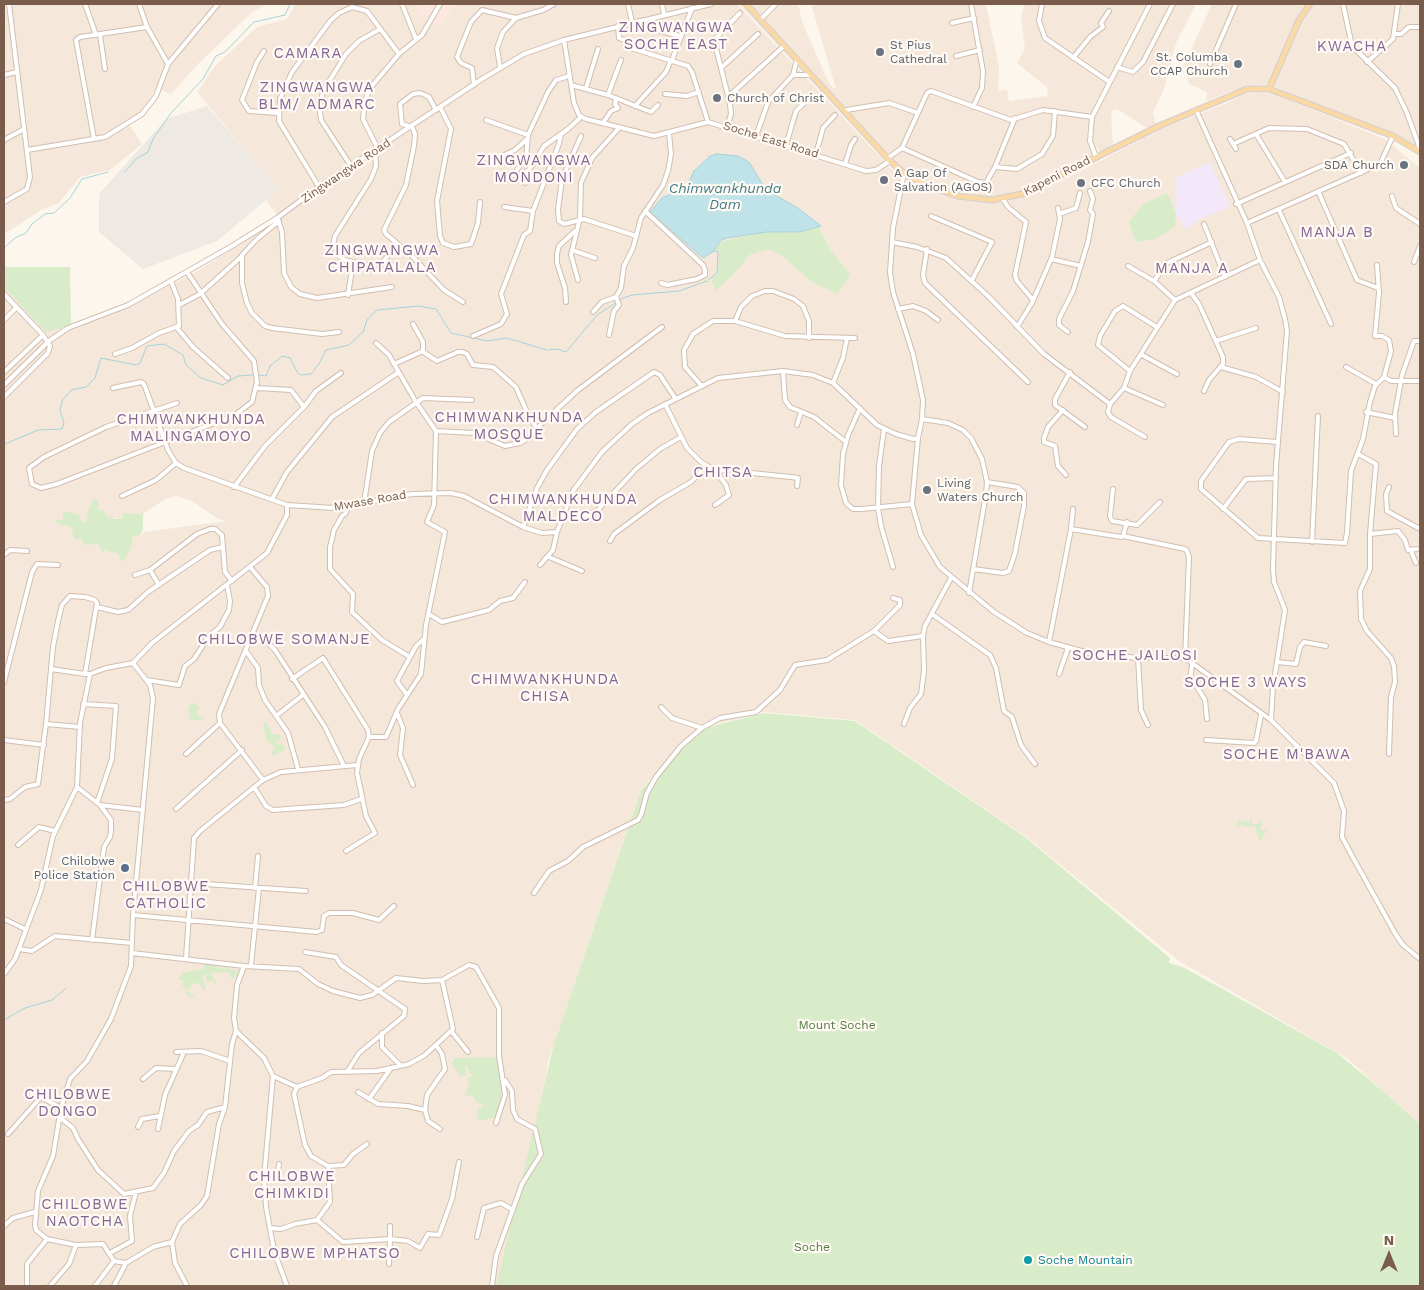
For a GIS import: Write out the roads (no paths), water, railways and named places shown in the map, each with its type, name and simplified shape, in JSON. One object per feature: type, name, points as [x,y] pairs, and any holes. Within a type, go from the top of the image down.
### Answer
[{"type":"main road","name":"Kapeni Road","points":[[746,4],[846,110],[889,160],[904,173],[922,183],[957,196],[982,200],[1004,199],[1022,194],[1096,157],[1244,89],[1269,90],[1393,136],[1420,151]]},
{"type":"main road","points":[[1269,90],[1299,20],[1310,4]]},
{"type":"street","points":[[4,10],[10,4]]},
{"type":"street","points":[[4,202],[29,186],[30,177],[10,4]]},
{"type":"street","points":[[85,4],[98,35],[105,69]]},
{"type":"street","points":[[139,4],[147,27],[168,64]]},
{"type":"street","points":[[27,150],[94,139],[116,130],[148,108],[156,96],[168,64],[218,4]]},
{"type":"street","points":[[402,4],[416,39]]},
{"type":"street","points":[[396,244],[389,257],[380,264],[370,266],[353,263],[339,256],[335,250],[333,240],[368,186],[376,166],[376,150],[365,126],[362,108],[371,87],[399,54],[422,35],[440,4]]},
{"type":"street","points":[[474,84],[472,68],[461,64],[457,57],[471,22],[482,10],[516,18],[543,10],[554,4]]},
{"type":"street","points":[[628,4],[632,22]]},
{"type":"street","points":[[662,4],[664,14]]},
{"type":"street","name":"Zingwangwa Road","points":[[4,385],[49,341],[68,328],[128,305],[278,220],[319,187],[500,67],[524,54],[564,40],[711,4]]},
{"type":"street","points":[[760,19],[776,4]]},
{"type":"street","points":[[970,4],[980,50],[983,81],[972,107]]},
{"type":"street","points":[[1042,4],[1039,22],[1045,38],[1108,81]]},
{"type":"street","points":[[1096,157],[1090,141],[1092,116],[1108,81],[1150,4]]},
{"type":"street","points":[[1117,67],[1133,72],[1143,62],[1172,4]]},
{"type":"street","points":[[1210,64],[1236,4]]},
{"type":"street","points":[[1343,4],[1352,46],[1395,88],[1407,113],[1420,151]]},
{"type":"street","points":[[1368,62],[1391,41],[1394,34],[1398,4]]},
{"type":"street","points":[[319,187],[283,130],[278,113],[281,93],[292,72],[318,35],[338,13],[352,8],[363,9],[399,54]]},
{"type":"street","points":[[635,106],[666,72],[692,8]]},
{"type":"street","points":[[1073,58],[1090,37],[1103,26],[1101,23],[1109,11]]},
{"type":"street","points":[[727,127],[731,114],[714,38],[740,13]]},
{"type":"street","points":[[500,67],[498,42],[503,32],[516,18]]},
{"type":"street","points":[[952,23],[974,18]]},
{"type":"street","points":[[639,21],[656,30],[680,36]]},
{"type":"street","points":[[618,26],[619,38],[626,41],[631,48],[689,65],[708,122]]},
{"type":"street","points":[[94,139],[75,43],[80,37],[147,27]]},
{"type":"street","points":[[1394,34],[1401,34],[1409,27],[1420,27]]},
{"type":"street","points":[[351,166],[321,120],[319,104],[325,88],[346,54],[359,41],[380,29]]},
{"type":"street","points":[[721,68],[758,34]]},
{"type":"street","points":[[525,183],[528,170],[544,146],[580,117],[569,76],[564,40]]},
{"type":"street","points":[[728,96],[784,46]]},
{"type":"street","points":[[586,88],[598,48]]},
{"type":"street","points":[[956,56],[980,50]]},
{"type":"street","points":[[264,51],[244,91],[244,105],[254,112],[278,113]]},
{"type":"street","points":[[756,136],[768,102],[793,75],[797,59]]},
{"type":"street","points":[[608,95],[621,60]]},
{"type":"street","points":[[4,75],[17,72]]},
{"type":"street","points":[[793,75],[812,74]]},
{"type":"street","points":[[488,163],[515,150],[527,138],[552,85],[556,80],[569,76]]},
{"type":"street","points":[[571,85],[608,95],[651,112],[658,105]]},
{"type":"street","points":[[1015,118],[995,167],[988,181],[983,183],[902,148],[927,93],[933,90],[972,107],[1007,119],[1043,110],[1092,116]]},
{"type":"street","points":[[665,94],[687,96],[698,92]]},
{"type":"street","points":[[436,110],[429,97],[417,93],[406,98],[400,106],[402,124],[412,126],[415,138],[409,177],[384,230],[396,244],[412,256],[449,294],[463,302]]},
{"type":"street","points":[[786,145],[796,111],[811,96]]},
{"type":"street","points":[[603,123],[612,111],[618,108],[615,104],[616,98]]},
{"type":"street","points":[[846,110],[889,103],[918,112]]},
{"type":"street","points":[[440,107],[451,129],[437,201],[440,236],[443,243],[454,247],[471,244],[478,223],[480,202]]},
{"type":"street","points":[[1196,110],[1236,204],[1247,223],[1260,260],[1285,312],[1287,332],[1276,478],[1274,580],[1285,610],[1271,720]]},
{"type":"street","points":[[995,167],[1018,169],[1042,154],[1053,136],[1055,111]]},
{"type":"street","points":[[816,154],[823,128],[835,115]]},
{"type":"street","name":"Soche East Road","points":[[580,117],[650,136],[669,133],[708,122],[871,171],[889,160],[902,148]]},
{"type":"street","points":[[486,120],[518,132],[527,138]]},
{"type":"street","points":[[578,280],[572,261],[572,250],[580,218],[580,190],[588,164],[619,128]]},
{"type":"street","points":[[1233,144],[1269,128],[1307,129],[1340,141],[1351,153],[1361,173]]},
{"type":"street","points":[[4,140],[24,129]]},
{"type":"street","points":[[593,312],[602,302],[616,297],[623,283],[624,266],[644,211],[660,189],[668,171],[671,154],[669,133]]},
{"type":"street","points":[[473,336],[501,324],[507,314],[501,294],[524,235],[530,231],[533,211],[560,144],[561,134]]},
{"type":"street","points":[[1256,134],[1285,182]]},
{"type":"street","points":[[581,136],[562,180],[558,214],[559,221],[562,224],[580,218],[604,224],[636,236]]},
{"type":"street","points":[[1247,223],[1380,164],[1393,136]]},
{"type":"street","points":[[527,138],[528,150],[533,162]]},
{"type":"street","points":[[845,164],[855,139]]},
{"type":"street","points":[[1230,139],[1236,149]]},
{"type":"street","points":[[528,150],[526,158],[513,175],[519,176],[528,170]]},
{"type":"street","points":[[1236,204],[1351,153]]},
{"type":"street","points":[[904,173],[892,242],[890,272],[923,400],[912,504],[921,535],[931,553],[951,578],[1006,621],[1049,642],[1089,653],[1138,658],[1186,658]]},
{"type":"street","points":[[1068,332],[1059,325],[1059,319],[1081,266],[1092,218],[1090,210],[1094,198],[1090,191]]},
{"type":"street","points":[[1318,192],[1357,280],[1378,288]]},
{"type":"street","points":[[1059,214],[1075,209],[1080,193]]},
{"type":"street","points":[[1392,196],[1396,208],[1420,224]]},
{"type":"street","points":[[1004,199],[1008,207],[1026,222],[1015,274],[1017,281],[1033,300]]},
{"type":"street","points":[[504,207],[533,211]]},
{"type":"street","points":[[1017,326],[1033,300],[1051,259],[1059,214],[1058,208]]},
{"type":"street","points":[[1279,210],[1331,324]]},
{"type":"street","points":[[644,211],[703,265],[705,270],[705,275],[697,279],[667,285],[661,283]]},
{"type":"street","points":[[931,216],[992,242],[972,280]]},
{"type":"street","points":[[179,305],[200,294],[278,220],[282,232],[284,273],[291,287],[310,298],[348,295],[392,288]]},
{"type":"street","points":[[1204,224],[1225,277]]},
{"type":"street","points":[[566,302],[565,288],[557,263],[557,254],[559,246],[571,237],[576,229]]},
{"type":"street","points":[[892,242],[927,250],[946,258],[972,280],[1044,354],[1110,404]]},
{"type":"street","points":[[1154,281],[1167,263],[1212,242]]},
{"type":"street","points":[[1414,262],[1420,246]]},
{"type":"street","points":[[572,250],[595,258]]},
{"type":"street","points":[[927,250],[925,283],[1028,382]]},
{"type":"street","points":[[242,255],[243,293],[258,320],[265,326],[322,334],[339,332]]},
{"type":"street","points":[[1051,259],[1081,266]]},
{"type":"street","points":[[1144,437],[1111,417],[1108,412],[1110,404],[1124,388],[1130,371],[1142,355],[1174,300],[1260,260]]},
{"type":"street","points":[[348,295],[353,263]]},
{"type":"street","points":[[1278,442],[1239,439],[1229,442],[1201,481],[1201,489],[1254,536],[1275,540],[1339,543],[1346,541],[1350,477],[1363,439],[1366,412],[1376,384],[1384,378],[1391,351],[1389,340],[1382,336],[1375,336],[1378,288],[1377,265]]},
{"type":"street","points":[[1128,266],[1154,281],[1174,300]]},
{"type":"street","points":[[177,403],[66,444],[31,465],[28,477],[36,487],[47,487],[243,411],[252,402],[257,388],[258,374],[254,360],[222,324],[187,272]]},
{"type":"street","points":[[115,354],[132,348],[159,333],[177,328],[180,324],[179,305],[171,281]]},
{"type":"street","points":[[735,321],[741,307],[752,296],[765,291],[773,291],[794,298],[803,306],[810,321],[809,338]]},
{"type":"street","points":[[1191,293],[1200,304],[1223,357],[1221,368],[1209,380],[1204,391]]},
{"type":"street","points":[[4,294],[49,341],[48,353],[4,397]]},
{"type":"street","points":[[609,335],[614,310],[619,305],[616,297]]},
{"type":"street","points":[[898,309],[913,306],[926,311],[938,320]]},
{"type":"street","points":[[1130,371],[1103,351],[1098,343],[1117,308],[1123,306],[1157,327]]},
{"type":"street","points":[[4,320],[16,308]]},
{"type":"street","points":[[701,385],[685,367],[683,355],[688,340],[708,322],[716,320],[735,321],[785,336],[855,338]]},
{"type":"street","points":[[412,324],[422,342],[422,351]]},
{"type":"street","points":[[436,431],[474,433],[505,446],[520,443],[530,437],[537,428],[589,381],[662,327]]},
{"type":"street","points":[[177,328],[193,347],[228,378]]},
{"type":"street","points":[[1216,340],[1256,328]]},
{"type":"street","points":[[4,372],[43,335]]},
{"type":"street","points":[[833,383],[843,358],[847,338]]},
{"type":"street","points":[[1396,434],[1395,418],[1401,381],[1414,341],[1420,341]]},
{"type":"street","points":[[368,737],[385,738],[420,674],[424,656],[424,639],[445,532],[427,522],[433,510],[436,431],[416,402],[386,350],[376,343]]},
{"type":"street","points":[[394,364],[422,351]]},
{"type":"street","points":[[422,351],[437,361],[458,352],[464,352],[473,365],[493,367],[516,387],[530,419],[537,428]]},
{"type":"street","points":[[1142,355],[1177,374]]},
{"type":"street","points":[[1346,367],[1376,384]]},
{"type":"street","points":[[1221,368],[1256,377],[1283,392]]},
{"type":"street","points":[[540,565],[549,557],[555,545],[557,532],[573,491],[602,452],[632,424],[675,398],[725,376],[783,371],[802,372],[833,383],[860,408],[869,420],[884,429],[913,439],[918,438]]},
{"type":"street","points":[[783,371],[785,400],[790,407],[820,421],[846,442]]},
{"type":"street","points":[[272,499],[287,472],[332,417],[399,372]]},
{"type":"street","points":[[524,527],[537,488],[547,470],[577,429],[596,412],[654,372],[660,374],[675,398]]},
{"type":"street","points":[[1070,372],[1055,399],[1055,405],[1085,427]]},
{"type":"street","points":[[234,487],[256,455],[304,407],[316,391],[341,373]]},
{"type":"street","points":[[1384,378],[1391,381],[1420,381]]},
{"type":"street","points":[[113,388],[143,382],[171,456],[176,463],[156,480],[122,496]]},
{"type":"street","points":[[257,388],[291,390],[304,407]]},
{"type":"street","points":[[1124,388],[1163,405]]},
{"type":"street","points":[[364,503],[370,460],[376,441],[389,422],[426,397],[472,400]]},
{"type":"street","points":[[665,404],[691,453],[706,466],[716,471],[726,485],[729,493],[715,505]]},
{"type":"street","points":[[860,408],[846,442],[842,468],[844,500],[853,509],[912,504]]},
{"type":"street","points":[[1063,410],[1048,427],[1044,442],[1054,446],[1058,466],[1066,475]]},
{"type":"street","points":[[796,425],[801,412]]},
{"type":"street","points":[[1366,412],[1395,418]]},
{"type":"street","points":[[1312,542],[1318,416]]},
{"type":"street","points":[[922,419],[956,426],[971,438],[982,459],[986,482],[969,593]]},
{"type":"street","points":[[884,429],[879,466],[878,508],[892,566]]},
{"type":"street","points":[[564,515],[581,516],[597,511],[636,469],[660,449],[681,437]]},
{"type":"street","points":[[1358,454],[1376,464],[1370,534],[1370,569],[1360,591],[1361,619],[1367,631],[1391,658],[1394,666],[1395,682],[1391,697],[1389,754]]},
{"type":"street","name":"Mwase Road","points":[[176,463],[192,472],[272,499],[287,506],[325,508],[348,506],[412,494],[451,493],[464,496],[524,527],[542,533],[557,532]]},
{"type":"street","points":[[610,541],[614,534],[660,500],[691,482],[706,466]]},
{"type":"street","points":[[716,471],[735,469],[742,472],[798,478],[797,486]]},
{"type":"street","points":[[1223,509],[1246,479],[1276,478]]},
{"type":"street","points":[[973,569],[1003,573],[1009,571],[1016,552],[1024,506],[1024,493],[1018,487],[986,482]]},
{"type":"street","points":[[1389,487],[1386,494],[1387,511],[1420,529]]},
{"type":"street","points":[[1113,489],[1110,503],[1110,519],[1140,523],[1160,502]]},
{"type":"street","points":[[51,669],[87,674],[133,663],[152,643],[268,553],[287,514],[287,506]]},
{"type":"street","points":[[348,506],[346,513],[342,516],[334,530],[330,548],[330,569],[353,594],[352,612],[382,640],[410,657]]},
{"type":"street","points":[[1049,642],[1071,530],[1073,509]]},
{"type":"street","points":[[1123,536],[1127,522]]},
{"type":"street","points":[[135,575],[150,570],[205,530],[215,529],[219,531],[223,540],[225,573],[232,581]]},
{"type":"street","points":[[1071,530],[1121,538],[1123,536],[1187,551],[1189,557],[1186,658],[1192,665],[1261,715],[1271,720],[1334,783],[1344,813],[1342,837],[1403,946],[1420,959]]},
{"type":"street","points":[[1370,534],[1398,531],[1405,540],[1408,550],[1412,551],[1416,563]]},
{"type":"street","points":[[97,606],[123,612],[210,550],[223,547]]},
{"type":"street","points":[[1412,551],[1417,549]]},
{"type":"street","points":[[4,555],[10,550],[27,551]]},
{"type":"street","points":[[549,557],[582,572]]},
{"type":"street","points":[[4,682],[32,572],[38,564],[58,565]]},
{"type":"street","points":[[250,567],[268,591],[219,714],[220,723],[263,780]]},
{"type":"street","points":[[150,570],[159,585]]},
{"type":"street","points":[[904,724],[910,708],[921,694],[924,671],[922,636],[951,578]]},
{"type":"street","points":[[429,614],[442,622],[489,610],[500,601],[512,599],[526,582]]},
{"type":"street","points":[[147,680],[179,685],[185,666],[194,659],[209,636],[220,627],[229,610],[230,601],[227,585]]},
{"type":"street","points":[[4,800],[10,799],[25,787],[38,785],[44,746],[52,647],[65,600],[70,596],[95,600],[97,606],[80,727],[77,787],[69,808],[55,831],[41,890],[19,949],[4,974]]},
{"type":"street","points":[[534,893],[549,872],[568,861],[590,842],[624,829],[638,820],[642,816],[647,793],[656,777],[681,746],[702,728],[720,718],[756,712],[780,690],[795,665],[827,660],[874,631],[900,605],[900,600],[893,598]]},
{"type":"street","points":[[932,614],[990,655],[996,668],[1004,711],[1012,717],[1022,745],[1035,764]]},
{"type":"street","points":[[874,631],[888,641],[922,636]]},
{"type":"street","points":[[252,634],[270,645],[328,732],[344,766]]},
{"type":"street","points":[[407,695],[397,682],[410,657],[424,639]]},
{"type":"street","points":[[1277,662],[1296,664],[1300,647],[1304,642],[1326,646]]},
{"type":"street","points":[[1059,674],[1068,648]]},
{"type":"street","points":[[246,650],[256,663],[261,691],[288,734],[298,769]]},
{"type":"street","points":[[292,679],[322,658],[367,728],[368,737],[357,765],[361,799],[366,816],[375,833],[346,851]]},
{"type":"street","points":[[1138,658],[1141,710],[1148,725]]},
{"type":"street","points":[[114,1261],[110,1253],[100,1244],[76,1245],[46,1239],[36,1230],[35,1212],[38,1192],[53,1156],[61,1108],[71,1078],[87,1061],[114,1012],[131,966],[133,915],[153,698],[147,680],[133,663]]},
{"type":"street","points":[[1192,665],[1190,680],[1205,700],[1207,719]]},
{"type":"street","points":[[276,716],[304,695]]},
{"type":"street","points":[[83,704],[116,706],[112,759],[98,804]]},
{"type":"street","points":[[661,707],[672,718],[702,728]]},
{"type":"street","points":[[397,713],[403,728],[400,755],[413,785]]},
{"type":"street","points":[[1206,740],[1254,743],[1261,715]]},
{"type":"street","points":[[186,754],[220,723]]},
{"type":"street","points":[[46,724],[80,727]]},
{"type":"street","points":[[4,740],[44,746]]},
{"type":"street","points":[[176,809],[242,750]]},
{"type":"street","points":[[186,959],[194,838],[200,831],[263,780],[281,772],[357,765]]},
{"type":"street","points":[[77,787],[98,804],[103,813],[111,820],[110,837],[104,847],[92,940]]},
{"type":"street","points":[[254,787],[266,806],[273,810],[344,805],[361,799]]},
{"type":"street","points":[[98,804],[143,810]]},
{"type":"street","points":[[18,845],[39,827],[55,831]]},
{"type":"street","points":[[251,965],[256,927],[258,856]]},
{"type":"street","points":[[191,883],[306,891]]},
{"type":"street","points":[[133,915],[320,932],[326,914],[353,913],[379,920],[394,906]]},
{"type":"street","points":[[4,919],[25,929]]},
{"type":"street","points":[[19,949],[32,951],[55,936],[132,943]]},
{"type":"street","points":[[305,952],[336,957],[341,965],[403,1007],[406,1011],[401,1020],[382,1033],[356,1057],[347,1072]]},
{"type":"street","points":[[132,953],[244,966],[301,969],[318,984],[352,997],[366,997],[396,978],[423,981],[442,980],[468,965],[479,969],[499,1008],[499,1056],[504,1078],[505,1095],[496,1122]]},
{"type":"street","points":[[4,965],[9,968]]},
{"type":"street","points":[[187,1286],[175,1263],[172,1242],[180,1224],[201,1205],[207,1196],[219,1124],[225,1107],[230,1060],[236,1032],[234,1013],[237,986],[244,966]]},
{"type":"street","points":[[273,1076],[297,1087],[322,1078],[329,1072],[372,1072],[400,1066],[425,1056],[452,1028],[442,980]]},
{"type":"street","points":[[451,1031],[468,1052]]},
{"type":"street","points":[[236,1032],[264,1058],[273,1076],[264,1178],[274,1252],[287,1286]]},
{"type":"street","points":[[382,1033],[382,1047],[400,1066]]},
{"type":"street","points":[[436,1045],[442,1054],[445,1069],[426,1095],[424,1110],[428,1121],[440,1130]]},
{"type":"street","points":[[176,1052],[201,1051],[230,1060]]},
{"type":"street","points":[[158,1129],[165,1096],[184,1052]]},
{"type":"street","points":[[369,1099],[392,1067]]},
{"type":"street","points":[[143,1079],[156,1068],[176,1069]]},
{"type":"street","points":[[492,1286],[496,1256],[523,1180],[541,1154],[535,1129],[517,1119],[513,1110],[512,1091],[504,1078]]},
{"type":"street","points":[[297,1087],[294,1094],[305,1145],[311,1156],[328,1166],[344,1165],[353,1154],[367,1144]]},
{"type":"street","points":[[358,1092],[378,1104],[408,1106],[424,1110]]},
{"type":"street","points":[[8,1134],[40,1098],[44,1097],[61,1108]]},
{"type":"street","points":[[59,1117],[74,1128],[93,1164],[121,1194],[153,1188],[164,1173],[174,1151],[207,1112],[225,1107]]},
{"type":"street","points":[[138,1127],[142,1119],[160,1116]]},
{"type":"street","points":[[317,1220],[343,1242],[390,1239],[408,1240],[420,1248],[428,1234],[439,1235],[452,1199],[459,1162]]},
{"type":"street","points":[[264,1178],[277,1178],[279,1164]]},
{"type":"street","points":[[270,1228],[281,1229],[317,1220],[330,1202],[328,1166]]},
{"type":"street","points":[[110,1253],[132,1241],[130,1216],[136,1192]]},
{"type":"street","points":[[477,1237],[484,1208],[501,1203],[513,1210]]},
{"type":"street","points":[[4,1226],[13,1218],[35,1212]]},
{"type":"street","points":[[389,1264],[390,1226]]},
{"type":"street","points":[[27,1286],[26,1264],[46,1239]]},
{"type":"street","points":[[114,1286],[126,1263],[153,1247],[172,1242]]},
{"type":"street","points":[[50,1286],[69,1264],[76,1245]]},
{"type":"street","points":[[274,1252],[290,1253],[294,1256]]},
{"type":"street","points":[[114,1261],[126,1263]]},
{"type":"street","points":[[95,1286],[114,1261]]},
{"type":"water","name":"Chimwankhunda Dam","points":[[717,154],[738,156],[749,162],[766,190],[798,208],[821,226],[800,232],[766,232],[727,238],[721,240],[714,251],[703,258],[650,212],[662,198],[687,186],[694,171],[710,156]]},
{"type":"waterway","points":[[125,172],[136,159],[148,152],[153,139],[171,113],[203,79],[216,56],[225,52],[254,22],[285,15],[290,4]]},
{"type":"waterway","points":[[4,248],[15,238],[26,233],[32,224],[45,214],[54,213],[70,198],[82,179],[108,172]]},
{"type":"waterway","points":[[708,280],[717,273],[718,252],[714,251]]},
{"type":"waterway","points":[[549,350],[557,349],[566,352],[597,315],[623,298],[632,295],[679,291],[707,281]]},
{"type":"waterway","points":[[259,375],[266,376],[270,366],[282,356],[290,358],[297,372],[301,375],[311,374],[326,350],[349,345],[363,332],[367,320],[377,310],[418,306],[436,309],[451,333],[487,341],[507,338],[547,350]]},
{"type":"waterway","points":[[4,449],[5,444],[38,430],[62,429],[64,423],[60,410],[62,401],[71,390],[86,387],[95,378],[101,358],[136,365],[140,363],[147,346],[164,344],[183,355],[186,365],[201,378],[223,385],[238,376],[253,375]]},
{"type":"waterway","points":[[4,1020],[25,1008],[52,1000],[66,988]]},
{"type":"place","name":"St Pius Cathedral","points":[[880,52]]},
{"type":"place","name":"St. Columba CCAP Church","points":[[1238,64]]},
{"type":"place","name":"Church of Christ","points":[[717,98]]},
{"type":"place","name":"SDA Church","points":[[1404,165]]},
{"type":"place","name":"A Gap Of Salvation (AGOS)","points":[[884,180]]},
{"type":"place","name":"CFC Church","points":[[1081,183]]},
{"type":"place","name":"Living Waters Church","points":[[927,490]]},
{"type":"place","name":"Chilobwe Police Station","points":[[125,868]]},
{"type":"place","name":"Soche Mountain","points":[[1028,1260]]},
{"type":"district","name":"ZINGWANGWA SOCHE EAST","points":[[676,36]]},
{"type":"district","name":"KWACHA","points":[[1352,47]]},
{"type":"district","name":"CAMARA","points":[[308,54]]},
{"type":"district","name":"ZINGWANGWA BLM/ ADMARC","points":[[317,96]]},
{"type":"district","name":"ZINGWANGWA MONDONI","points":[[534,170]]},
{"type":"district","name":"MANJA B","points":[[1337,233]]},
{"type":"district","name":"ZINGWANGWA CHIPATALALA","points":[[382,260]]},
{"type":"district","name":"MANJA A","points":[[1192,269]]},
{"type":"district","name":"CHIMWANKHUNDA MOSQUE","points":[[509,426]]},
{"type":"district","name":"CHIMWANKHUNDA MALINGAMOYO","points":[[191,428]]},
{"type":"district","name":"CHITSA","points":[[723,473]]},
{"type":"district","name":"CHIMWANKHUNDA MALDECO","points":[[563,508]]},
{"type":"district","name":"CHILOBWE SOMANJE","points":[[284,640]]},
{"type":"district","name":"SOCHE JAILOSI","points":[[1135,656]]},
{"type":"district","name":"SOCHE 3 WAYS","points":[[1246,683]]},
{"type":"district","name":"CHIMWANKHUNDA CHISA","points":[[545,688]]},
{"type":"district","name":"SOCHE M'BAWA","points":[[1287,755]]},
{"type":"district","name":"CHILOBWE CATHOLIC","points":[[166,896]]},
{"type":"district","name":"CHILOBWE DONGO","points":[[68,1104]]},
{"type":"district","name":"CHILOBWE CHIMKIDI","points":[[292,1186]]},
{"type":"district","name":"CHILOBWE NAOTCHA","points":[[85,1214]]},
{"type":"district","name":"CHILOBWE MPHATSO","points":[[315,1254]]},
{"type":"park label","name":"Mount Soche","points":[[837,1025]]},
{"type":"park label","name":"Soche","points":[[812,1247]]}]
